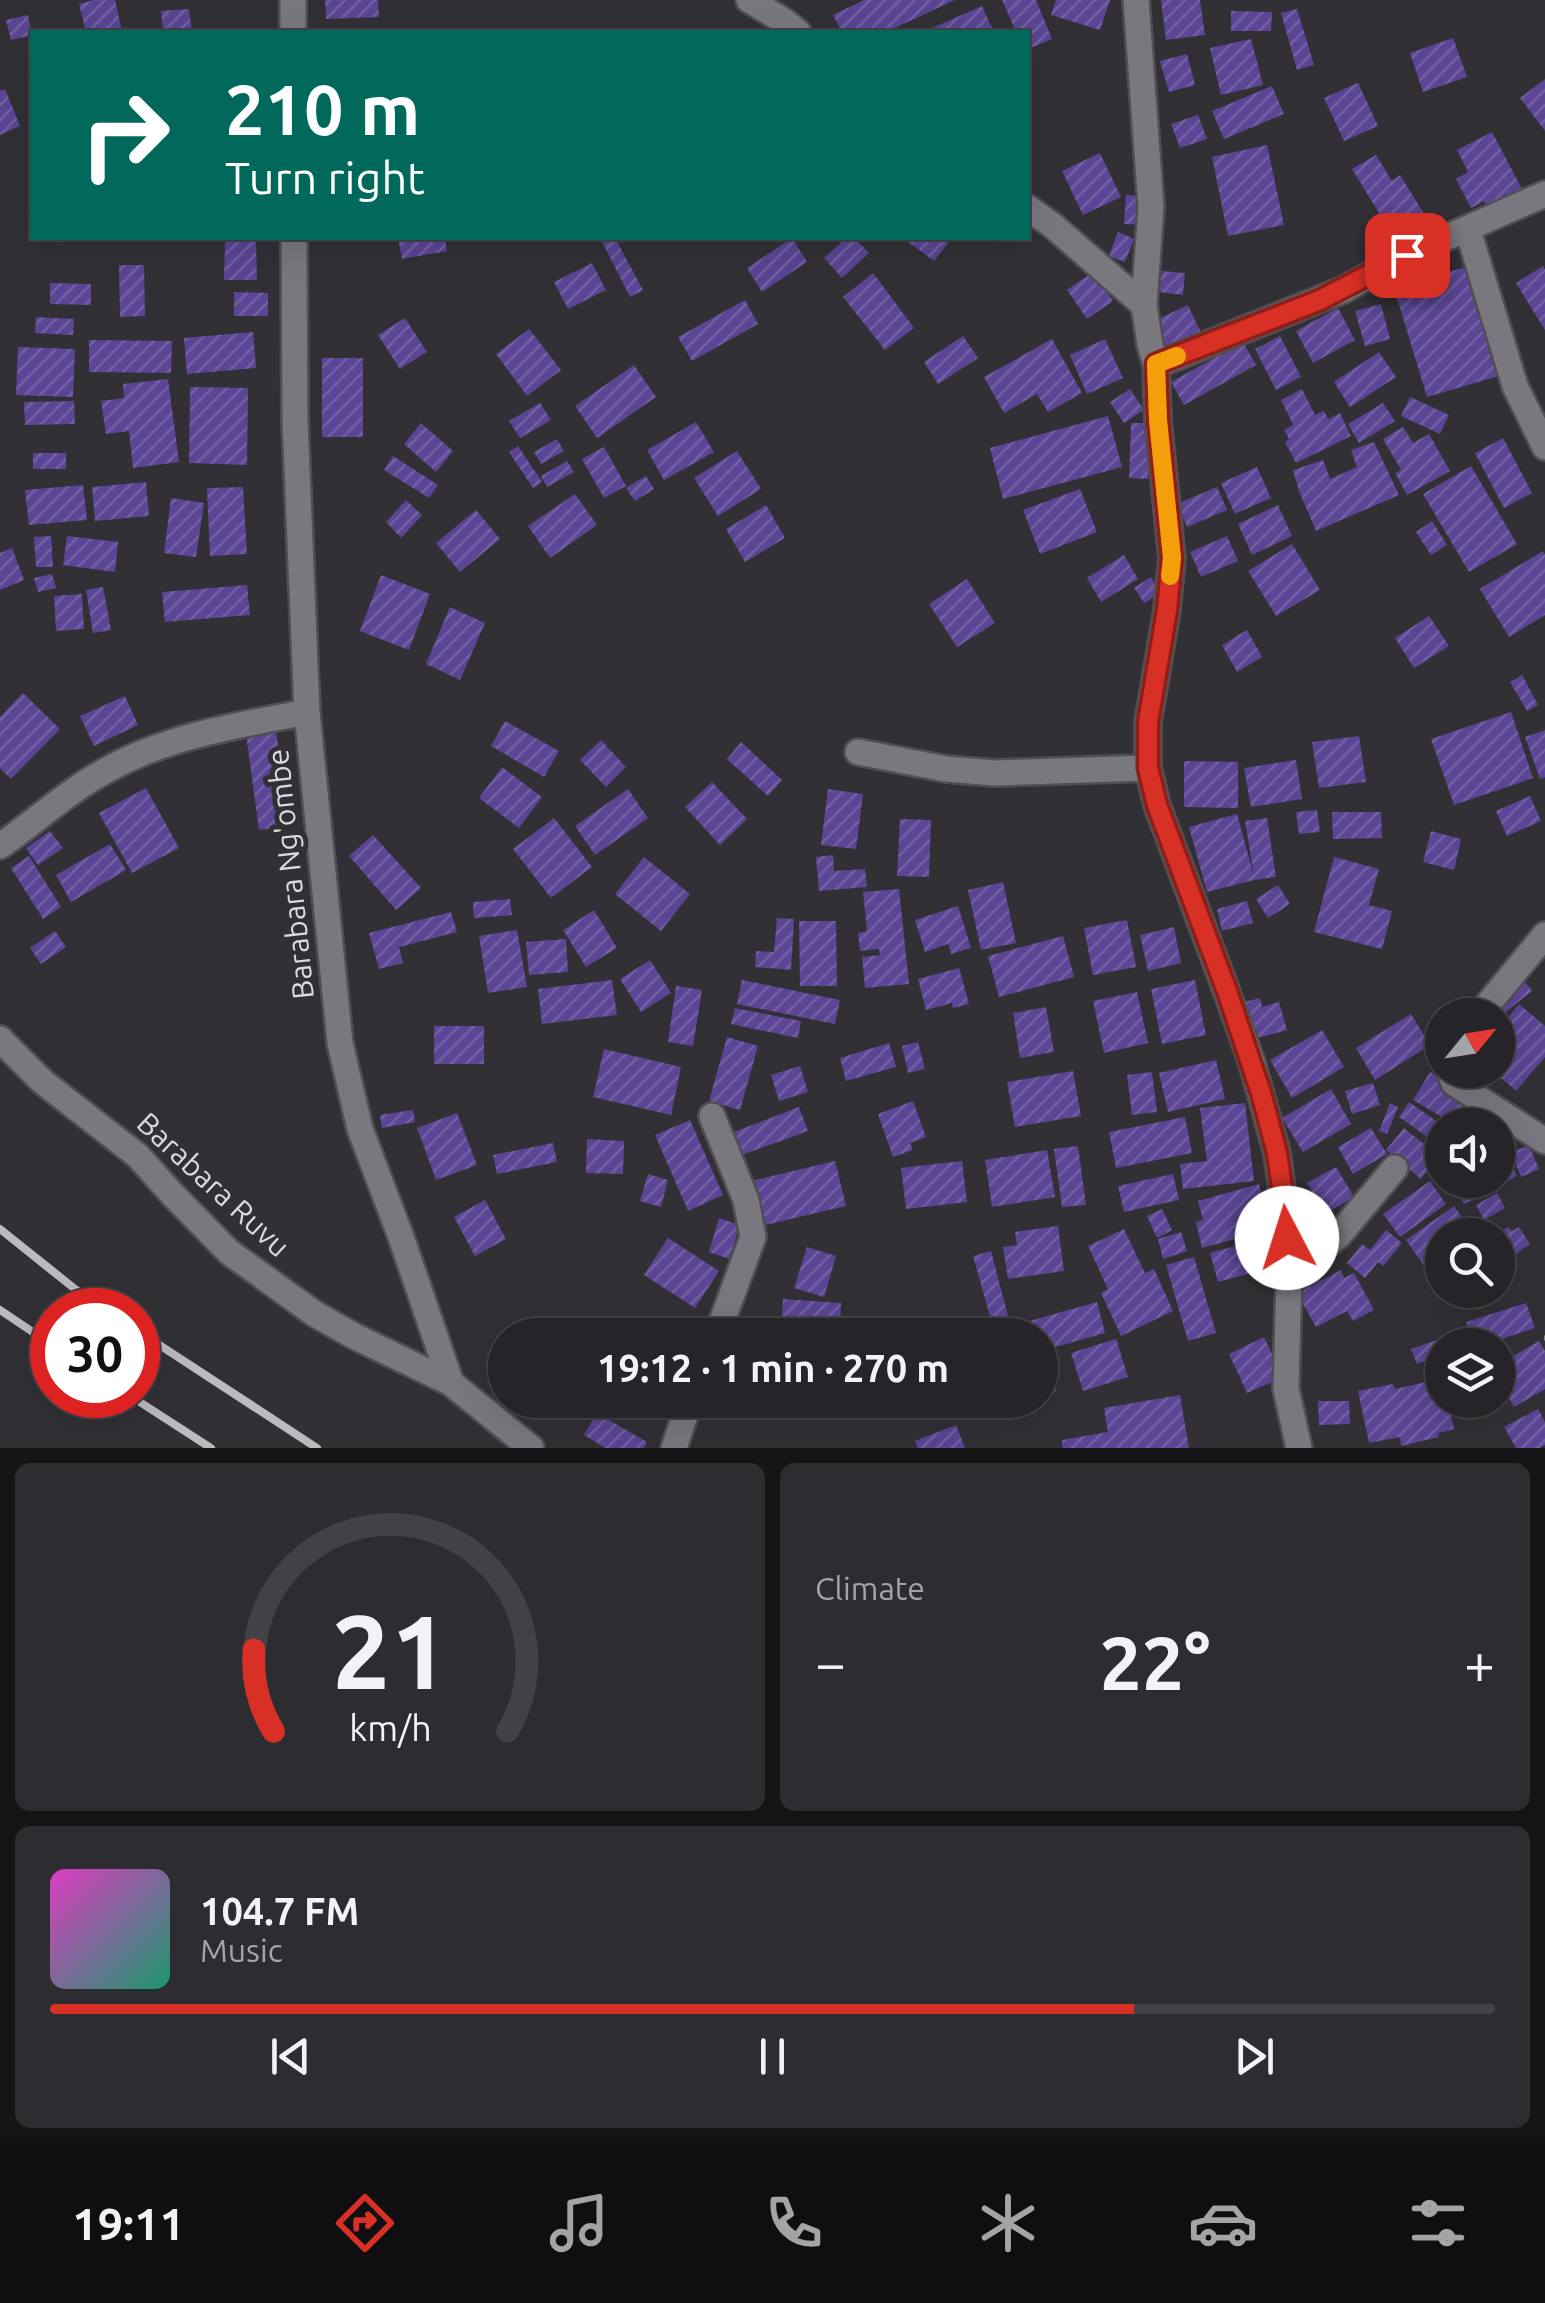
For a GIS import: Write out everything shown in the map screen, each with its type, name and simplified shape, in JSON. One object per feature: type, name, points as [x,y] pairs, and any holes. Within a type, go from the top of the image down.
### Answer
[{"type":"street","points":[[293,0],[293,30]]},
{"type":"street","points":[[749,0],[796,30]]},
{"type":"street","points":[[1136,0],[1151,206],[1144,305],[1156,364],[1172,558],[1148,722],[1148,768],[1157,805],[1228,994],[1277,1153],[1289,1275],[1286,1389],[1299,1448]]},
{"type":"street","points":[[1156,364],[1343,290],[1407,255],[1545,194]]},
{"type":"street","points":[[1030,209],[1144,305]]},
{"type":"street","points":[[1468,230],[1515,386],[1545,447]]},
{"type":"street","name":"Barabara Ng'ombe","points":[[294,240],[295,421],[307,712],[340,1043],[360,1129],[452,1383]]},
{"type":"street","points":[[0,846],[102,772],[132,756],[243,724],[307,712]]},
{"type":"street","points":[[858,752],[946,769],[994,773],[1148,768]]},
{"type":"street","points":[[1493,998],[1545,934]]},
{"type":"street","name":"Barabara Ruvu","points":[[0,1038],[43,1082],[138,1156],[229,1252],[314,1314],[452,1383]]},
{"type":"street","points":[[1460,1088],[1545,1141]]},
{"type":"street","points":[[712,1116],[746,1200],[752,1236],[723,1318]]},
{"type":"street","points":[[1289,1275],[1338,1236],[1395,1168]]},
{"type":"street","points":[[452,1383],[531,1448]]},
{"type":"street","points":[[674,1448],[684,1418]]},
{"type":"building","points":[[115,0],[122,30],[86,30],[79,4]]},
{"type":"building","points":[[325,0],[378,0],[379,17],[326,19]]},
{"type":"building","points":[[864,0],[955,0],[890,30],[841,30],[833,15]]},
{"type":"building","points":[[1002,0],[1036,0],[1052,39],[1030,48],[1030,30],[1015,30]]},
{"type":"building","points":[[1056,0],[1110,0],[1100,30],[1051,15]]},
{"type":"building","points":[[1161,0],[1200,0],[1205,35],[1166,40]]},
{"type":"building","points":[[982,6],[993,30],[928,30]]},
{"type":"building","points":[[189,9],[192,30],[163,30],[161,11]]},
{"type":"building","points":[[1297,9],[1314,65],[1297,70],[1281,13]]},
{"type":"building","points":[[1231,11],[1272,12],[1271,31],[1231,31]]},
{"type":"building","points":[[28,15],[30,35],[11,40],[6,20]]},
{"type":"building","points":[[1453,38],[1467,77],[1423,92],[1410,53]]},
{"type":"building","points":[[1251,39],[1263,85],[1221,95],[1210,48]]},
{"type":"building","points":[[1187,54],[1195,85],[1169,92],[1160,61]]},
{"type":"building","points":[[1545,79],[1545,131],[1520,98]]},
{"type":"building","points":[[1358,83],[1378,126],[1344,141],[1324,98]]},
{"type":"building","points":[[1272,86],[1284,114],[1224,139],[1212,111]]},
{"type":"building","points":[[5,89],[20,126],[0,135],[0,91]]},
{"type":"building","points":[[1198,115],[1207,139],[1180,148],[1171,124]]},
{"type":"building","points":[[1492,132],[1522,189],[1487,207],[1484,201],[1471,208],[1456,179],[1468,172],[1457,150]]},
{"type":"building","points":[[1267,145],[1284,225],[1228,236],[1212,157]]},
{"type":"building","points":[[1100,153],[1121,197],[1083,215],[1062,171]]},
{"type":"building","points":[[1376,155],[1392,181],[1400,175],[1423,212],[1390,231],[1352,169]]},
{"type":"building","points":[[1126,195],[1147,196],[1145,225],[1124,224]]},
{"type":"building","points":[[1118,232],[1134,239],[1125,262],[1109,256]]},
{"type":"building","points":[[398,240],[445,240],[447,251],[402,259]]},
{"type":"building","points":[[601,240],[616,240],[643,290],[630,297]]},
{"type":"building","points":[[789,240],[793,240],[807,262],[762,292],[747,268]]},
{"type":"building","points":[[844,240],[856,240],[869,253],[842,278],[824,258]]},
{"type":"building","points":[[906,240],[950,240],[934,261]]},
{"type":"building","points":[[225,241],[256,241],[257,280],[224,280]]},
{"type":"building","points":[[592,263],[606,290],[568,309],[554,282]]},
{"type":"building","points":[[119,265],[144,265],[145,316],[120,317]]},
{"type":"building","points":[[1469,266],[1502,375],[1427,397],[1394,288]]},
{"type":"building","points":[[1543,266],[1545,270],[1545,330],[1516,283]]},
{"type":"building","points":[[1162,271],[1185,273],[1183,295],[1159,292]]},
{"type":"building","points":[[1093,272],[1113,301],[1087,319],[1067,290]]},
{"type":"building","points":[[873,273],[914,328],[885,350],[843,297]]},
{"type":"building","points":[[50,283],[91,284],[91,305],[50,304]]},
{"type":"building","points":[[234,292],[268,293],[268,316],[234,316]]},
{"type":"building","points":[[745,300],[758,324],[692,361],[678,337]]},
{"type":"building","points":[[1381,304],[1390,339],[1365,346],[1355,311]]},
{"type":"building","points":[[1188,305],[1202,335],[1165,351],[1152,322]]},
{"type":"building","points":[[1338,308],[1355,340],[1313,363],[1296,331]]},
{"type":"building","points":[[36,317],[74,319],[73,335],[35,333]]},
{"type":"building","points":[[405,318],[427,352],[400,369],[378,335]]},
{"type":"building","points":[[529,329],[561,370],[527,396],[496,354]]},
{"type":"building","points":[[253,332],[256,368],[187,374],[184,338]]},
{"type":"building","points":[[963,336],[978,358],[938,384],[924,362]]},
{"type":"building","points":[[1280,336],[1301,377],[1276,390],[1255,349]]},
{"type":"building","points":[[1052,339],[1082,393],[1048,412],[1037,394],[1004,413],[984,377]]},
{"type":"building","points":[[1105,339],[1123,378],[1087,394],[1070,355]]},
{"type":"building","points":[[89,340],[172,341],[171,373],[89,372]]},
{"type":"building","points":[[1243,342],[1256,365],[1184,405],[1171,382]]},
{"type":"building","points":[[18,347],[75,349],[73,397],[16,395]]},
{"type":"building","points":[[1379,352],[1396,377],[1350,407],[1334,382]]},
{"type":"building","points":[[322,358],[363,358],[363,437],[322,437]]},
{"type":"building","points":[[634,365],[656,397],[597,438],[575,406]]},
{"type":"building","points":[[168,379],[179,462],[133,468],[129,431],[106,434],[101,401],[124,398],[123,384]]},
{"type":"building","points":[[190,387],[248,388],[247,465],[189,463]]},
{"type":"building","points":[[1130,389],[1144,410],[1124,423],[1110,402]]},
{"type":"building","points":[[1302,389],[1315,415],[1324,411],[1328,419],[1340,413],[1351,436],[1296,463],[1285,442],[1289,439],[1284,430],[1293,425],[1281,400]]},
{"type":"building","points":[[1410,397],[1449,415],[1440,434],[1401,416]]},
{"type":"building","points":[[74,401],[75,424],[25,425],[24,402]]},
{"type":"building","points":[[540,403],[551,420],[520,438],[509,421]]},
{"type":"building","points":[[1383,403],[1395,421],[1359,443],[1348,424]]},
{"type":"building","points":[[1108,416],[1122,467],[1003,499],[990,448]]},
{"type":"building","points":[[696,422],[714,452],[664,480],[647,450]]},
{"type":"building","points":[[421,423],[453,451],[436,472],[404,444]]},
{"type":"building","points":[[1131,423],[1150,423],[1148,479],[1129,478]]},
{"type":"building","points":[[1403,427],[1413,443],[1429,434],[1450,471],[1407,495],[1395,473],[1401,470],[1383,439]]},
{"type":"building","points":[[1503,438],[1532,493],[1504,508],[1475,453]]},
{"type":"building","points":[[557,439],[564,451],[541,464],[534,452]]},
{"type":"building","points":[[1374,442],[1399,495],[1316,531],[1293,470],[1323,460],[1330,479],[1357,467],[1351,450]]},
{"type":"building","points":[[518,446],[542,482],[533,488],[509,452]]},
{"type":"building","points":[[604,447],[626,486],[604,498],[582,459]]},
{"type":"building","points":[[737,451],[761,489],[718,516],[694,478]]},
{"type":"building","points":[[33,453],[66,453],[66,469],[33,469]]},
{"type":"building","points":[[393,456],[438,485],[429,498],[384,470]]},
{"type":"building","points":[[567,461],[574,472],[547,487],[541,476]]},
{"type":"building","points":[[1471,466],[1517,544],[1469,572],[1423,494]]},
{"type":"building","points":[[1257,467],[1271,498],[1235,514],[1221,483]]},
{"type":"building","points":[[646,476],[654,489],[635,501],[626,488]]},
{"type":"building","points":[[146,482],[149,516],[95,521],[92,487]]},
{"type":"building","points":[[83,485],[87,520],[29,525],[25,490]]},
{"type":"building","points":[[243,487],[247,554],[210,556],[207,488]]},
{"type":"building","points":[[1217,487],[1227,510],[1187,527],[1177,504]]},
{"type":"building","points":[[1080,489],[1097,532],[1040,554],[1023,510]]},
{"type":"building","points":[[575,494],[597,525],[550,558],[528,526]]},
{"type":"building","points":[[171,498],[204,503],[196,557],[164,553]]},
{"type":"building","points":[[406,500],[422,515],[401,538],[386,522]]},
{"type":"building","points":[[766,505],[785,538],[745,562],[726,529]]},
{"type":"building","points":[[1278,505],[1292,536],[1252,555],[1238,524]]},
{"type":"building","points":[[476,510],[500,539],[460,572],[436,543]]},
{"type":"building","points":[[1432,521],[1447,545],[1431,555],[1416,532]]},
{"type":"building","points":[[51,536],[53,567],[36,567],[34,537]]},
{"type":"building","points":[[67,536],[118,542],[115,572],[63,565]]},
{"type":"building","points":[[1227,536],[1238,561],[1201,577],[1190,552]]},
{"type":"building","points":[[1292,544],[1320,590],[1276,616],[1248,571]]},
{"type":"building","points":[[12,548],[24,580],[0,590],[0,553]]},
{"type":"building","points":[[1543,551],[1545,615],[1509,637],[1480,589]]},
{"type":"building","points":[[1124,555],[1138,579],[1101,602],[1087,578]]},
{"type":"building","points":[[52,574],[56,588],[38,592],[34,578]]},
{"type":"building","points":[[381,575],[430,594],[409,650],[360,631]]},
{"type":"building","points":[[1151,577],[1161,593],[1144,603],[1134,588]]},
{"type":"building","points":[[967,579],[995,623],[957,647],[929,604]]},
{"type":"building","points":[[247,585],[250,615],[165,622],[162,592]]},
{"type":"building","points":[[103,587],[111,630],[93,633],[86,590]]},
{"type":"building","points":[[82,594],[84,629],[56,631],[54,596]]},
{"type":"building","points":[[450,607],[485,623],[460,680],[426,664]]},
{"type":"building","points":[[1429,616],[1449,646],[1414,668],[1395,638]]},
{"type":"building","points":[[1247,630],[1262,657],[1237,672],[1222,645]]},
{"type":"building","points":[[1522,675],[1538,705],[1527,711],[1510,682]]},
{"type":"building","points":[[23,693],[60,729],[11,779],[0,768],[0,717]]},
{"type":"building","points":[[125,696],[138,725],[94,746],[80,716]]},
{"type":"building","points":[[1511,712],[1533,778],[1454,805],[1431,739]]},
{"type":"building","points":[[505,721],[559,751],[544,777],[491,746]]},
{"type":"building","points":[[276,730],[289,826],[259,830],[246,734]]},
{"type":"building","points":[[1545,730],[1545,777],[1540,779],[1525,737]]},
{"type":"building","points":[[1359,736],[1366,782],[1319,788],[1312,742]]},
{"type":"building","points":[[601,740],[626,767],[606,787],[580,760]]},
{"type":"building","points":[[741,742],[782,780],[768,796],[727,759]]},
{"type":"building","points":[[1296,760],[1302,799],[1251,807],[1244,768]]},
{"type":"building","points":[[1184,761],[1238,762],[1238,808],[1184,807]]},
{"type":"building","points":[[502,767],[542,797],[519,828],[479,798]]},
{"type":"building","points":[[712,782],[747,819],[720,845],[685,807]]},
{"type":"building","points":[[146,788],[179,848],[132,873],[99,813]]},
{"type":"building","points":[[628,789],[648,818],[595,855],[575,826]]},
{"type":"building","points":[[828,789],[863,794],[856,849],[821,845]]},
{"type":"building","points":[[1530,796],[1541,821],[1507,836],[1496,811]]},
{"type":"building","points":[[1317,810],[1320,832],[1299,834],[1296,812]]},
{"type":"building","points":[[1332,812],[1381,812],[1382,838],[1333,839]]},
{"type":"building","points":[[1237,814],[1254,876],[1245,821],[1267,818],[1276,877],[1207,892],[1189,827]]},
{"type":"building","points":[[554,818],[592,867],[551,898],[513,849]]},
{"type":"building","points":[[900,819],[931,820],[929,877],[897,876]]},
{"type":"building","points":[[50,831],[63,848],[38,865],[26,848]]},
{"type":"building","points":[[1431,831],[1461,839],[1454,870],[1423,862]]},
{"type":"building","points":[[373,835],[421,888],[396,910],[349,856]]},
{"type":"building","points":[[110,844],[126,870],[71,902],[56,875]]},
{"type":"building","points":[[833,855],[834,871],[865,869],[867,887],[819,891],[816,857]]},
{"type":"building","points":[[29,856],[61,907],[43,919],[11,868]]},
{"type":"building","points":[[644,857],[690,894],[661,931],[615,894]]},
{"type":"building","points":[[1334,857],[1379,869],[1369,905],[1392,911],[1382,949],[1314,932]]},
{"type":"building","points":[[1003,882],[1016,943],[981,950],[968,890]]},
{"type":"building","points":[[1278,885],[1290,904],[1268,918],[1256,899]]},
{"type":"building","points":[[899,889],[909,984],[865,988],[862,957],[880,955],[879,949],[860,951],[858,933],[867,931],[863,892]]},
{"type":"building","points":[[510,899],[512,915],[474,918],[473,902]]},
{"type":"building","points":[[1247,901],[1253,923],[1222,931],[1217,909]]},
{"type":"building","points":[[958,906],[971,948],[951,954],[948,944],[925,952],[915,920]]},
{"type":"building","points":[[594,910],[617,948],[586,967],[563,930]]},
{"type":"building","points":[[451,912],[457,932],[399,947],[403,963],[379,969],[369,933]]},
{"type":"building","points":[[777,918],[794,919],[791,970],[755,967],[756,951],[774,952]]},
{"type":"building","points":[[1127,920],[1136,967],[1093,975],[1084,928]]},
{"type":"building","points":[[799,921],[836,921],[837,986],[800,986]]},
{"type":"building","points":[[1174,927],[1181,963],[1148,971],[1140,935]]},
{"type":"building","points":[[517,930],[527,987],[488,993],[479,936]]},
{"type":"building","points":[[55,931],[66,947],[41,964],[30,948]]},
{"type":"building","points":[[1063,936],[1074,977],[999,997],[988,956]]},
{"type":"building","points":[[566,939],[568,972],[529,975],[526,942]]},
{"type":"building","points":[[650,960],[671,993],[641,1012],[620,979]]},
{"type":"building","points":[[959,968],[969,1004],[953,1008],[952,1003],[926,1010],[918,979]]},
{"type":"building","points":[[1522,978],[1532,991],[1515,1004],[1515,998],[1497,998]]},
{"type":"building","points":[[612,980],[617,1015],[542,1024],[538,989]]},
{"type":"building","points":[[742,980],[840,1000],[835,1024],[737,1004]]},
{"type":"building","points":[[1195,980],[1206,1035],[1162,1044],[1151,989]]},
{"type":"building","points":[[676,986],[702,990],[693,1046],[668,1042]]},
{"type":"building","points":[[1137,992],[1148,1043],[1104,1053],[1093,1001]]},
{"type":"building","points":[[1260,998],[1262,1007],[1279,1002],[1287,1030],[1254,1039],[1244,1002]]},
{"type":"building","points":[[1519,1004],[1545,1026],[1545,1057],[1516,1091],[1513,1088],[1515,1009]]},
{"type":"building","points":[[1046,1007],[1054,1052],[1020,1058],[1013,1013]]},
{"type":"building","points":[[735,1008],[801,1021],[798,1038],[731,1024]]},
{"type":"building","points":[[1411,1014],[1425,1037],[1425,1048],[1375,1080],[1356,1048]]},
{"type":"building","points":[[434,1026],[484,1026],[484,1064],[434,1064]]},
{"type":"building","points":[[1322,1030],[1344,1067],[1292,1098],[1270,1060]]},
{"type":"building","points":[[727,1037],[758,1046],[740,1110],[709,1101]]},
{"type":"building","points":[[918,1042],[925,1069],[908,1073],[902,1046]]},
{"type":"building","points":[[889,1043],[896,1067],[846,1081],[840,1058]]},
{"type":"building","points":[[604,1049],[681,1067],[671,1115],[593,1097]]},
{"type":"building","points":[[1216,1060],[1225,1099],[1168,1112],[1159,1073]]},
{"type":"building","points":[[800,1066],[808,1092],[779,1101],[771,1075]]},
{"type":"building","points":[[1073,1071],[1081,1116],[1015,1127],[1007,1082]]},
{"type":"building","points":[[1152,1072],[1157,1112],[1132,1115],[1127,1075]]},
{"type":"building","points":[[1425,1080],[1425,1088],[1457,1088],[1469,1095],[1461,1108],[1427,1108],[1413,1100]]},
{"type":"building","points":[[1373,1083],[1380,1105],[1352,1114],[1345,1091]]},
{"type":"building","points":[[1331,1089],[1351,1124],[1303,1152],[1282,1118]]},
{"type":"building","points":[[913,1101],[926,1137],[910,1143],[913,1150],[893,1157],[878,1114]]},
{"type":"building","points":[[1409,1102],[1425,1113],[1425,1135],[1399,1117]]},
{"type":"building","points":[[1245,1103],[1254,1181],[1183,1189],[1180,1164],[1207,1161],[1200,1108]]},
{"type":"building","points":[[1390,1103],[1398,1107],[1387,1134],[1379,1131]]},
{"type":"building","points":[[799,1107],[808,1131],[742,1155],[734,1132]]},
{"type":"building","points":[[413,1110],[415,1122],[382,1128],[380,1115]]},
{"type":"building","points":[[457,1113],[477,1165],[436,1180],[417,1128]]},
{"type":"building","points":[[1185,1117],[1192,1153],[1116,1168],[1109,1132]]},
{"type":"building","points":[[690,1120],[723,1195],[688,1211],[655,1135]]},
{"type":"building","points":[[1371,1128],[1387,1154],[1353,1174],[1338,1147]]},
{"type":"building","points":[[1404,1128],[1425,1145],[1425,1174],[1421,1179],[1386,1150]]},
{"type":"building","points":[[587,1139],[624,1141],[623,1174],[586,1173]]},
{"type":"building","points":[[553,1143],[557,1162],[497,1174],[493,1155]]},
{"type":"building","points":[[1529,1145],[1539,1169],[1521,1177],[1515,1151]]},
{"type":"building","points":[[1078,1146],[1086,1205],[1062,1207],[1054,1149]]},
{"type":"building","points":[[1047,1150],[1055,1197],[992,1207],[985,1160]]},
{"type":"building","points":[[835,1161],[846,1206],[761,1226],[751,1181]]},
{"type":"building","points":[[962,1161],[967,1202],[906,1209],[901,1168]]},
{"type":"building","points":[[1336,1167],[1354,1197],[1325,1214],[1307,1183]]},
{"type":"building","points":[[648,1174],[668,1180],[661,1207],[640,1201]]},
{"type":"building","points":[[1173,1174],[1179,1200],[1124,1212],[1118,1186]]},
{"type":"building","points":[[1259,1184],[1268,1216],[1259,1218],[1262,1232],[1202,1248],[1196,1222],[1203,1220],[1198,1201]]},
{"type":"building","points":[[1425,1185],[1425,1198],[1442,1198],[1446,1204],[1400,1237],[1383,1214]]},
{"type":"building","points":[[1488,1198],[1500,1198],[1505,1208],[1483,1218],[1476,1205]]},
{"type":"building","points":[[485,1200],[506,1239],[475,1256],[454,1217]]},
{"type":"building","points":[[1454,1206],[1462,1218],[1437,1218]]},
{"type":"building","points":[[1162,1209],[1172,1230],[1157,1238],[1147,1216]]},
{"type":"building","points":[[719,1218],[740,1225],[729,1259],[709,1252]]},
{"type":"building","points":[[1058,1226],[1064,1271],[1008,1279],[1003,1247],[1017,1245],[1015,1232]]},
{"type":"building","points":[[1425,1227],[1425,1267],[1406,1240]]},
{"type":"building","points":[[1519,1227],[1530,1244],[1516,1254],[1515,1229]]},
{"type":"building","points":[[1124,1229],[1145,1273],[1154,1269],[1173,1311],[1121,1336],[1101,1293],[1108,1289],[1088,1246]]},
{"type":"building","points":[[1386,1230],[1402,1243],[1383,1266],[1378,1262],[1365,1278],[1347,1263],[1362,1244],[1370,1250]]},
{"type":"building","points":[[1181,1232],[1187,1251],[1163,1259],[1158,1239]]},
{"type":"building","points":[[668,1238],[719,1271],[695,1308],[644,1275]]},
{"type":"building","points":[[1261,1239],[1269,1268],[1218,1282],[1210,1253]]},
{"type":"building","points":[[807,1247],[836,1256],[824,1297],[794,1288]]},
{"type":"building","points":[[991,1251],[1008,1316],[990,1318],[973,1256]]},
{"type":"building","points":[[1194,1257],[1216,1333],[1188,1341],[1166,1265]]},
{"type":"building","points":[[1341,1270],[1344,1278],[1354,1273],[1374,1310],[1353,1321],[1347,1311],[1316,1327],[1297,1293]]},
{"type":"building","points":[[783,1299],[841,1303],[840,1318],[782,1318]]},
{"type":"building","points":[[1097,1302],[1105,1333],[1058,1346],[1058,1318],[1040,1318]]},
{"type":"building","points":[[1526,1303],[1535,1328],[1515,1335],[1515,1328],[1468,1328],[1466,1322]]},
{"type":"building","points":[[1264,1337],[1283,1377],[1247,1393],[1229,1354]]},
{"type":"building","points":[[1116,1339],[1128,1377],[1083,1391],[1071,1353]]},
{"type":"building","points":[[1539,1341],[1545,1351],[1545,1389],[1515,1406],[1515,1355]]},
{"type":"building","points":[[1425,1344],[1425,1361],[1417,1364],[1411,1349]]},
{"type":"building","points":[[1425,1382],[1425,1418],[1451,1418],[1454,1429],[1438,1433],[1439,1437],[1401,1446],[1400,1437],[1369,1443],[1358,1391],[1393,1384],[1395,1389]]},
{"type":"building","points":[[1180,1395],[1189,1448],[1063,1448],[1062,1440],[1108,1432],[1104,1408]]},
{"type":"building","points":[[1318,1401],[1349,1401],[1350,1424],[1319,1425]]},
{"type":"building","points":[[1538,1409],[1545,1422],[1545,1445],[1516,1448],[1504,1427]]},
{"type":"building","points":[[594,1418],[606,1418],[647,1442],[644,1448],[605,1448],[584,1435]]},
{"type":"building","points":[[956,1425],[965,1448],[918,1448],[915,1441]]},
{"type":"railway","points":[[0,1229],[74,1288]]},
{"type":"railway","points":[[0,1310],[30,1330]]},
{"type":"railway","points":[[160,1345],[317,1448]]},
{"type":"railway","points":[[160,1415],[211,1448]]},
{"type":"slow traffic","points":[[1170,576],[1172,558],[1156,364],[1177,356]]},
{"type":"route","points":[[1287,1238],[1277,1153],[1261,1093],[1157,805],[1148,768],[1148,722],[1172,558],[1156,364],[1320,300],[1407,255]]}]
